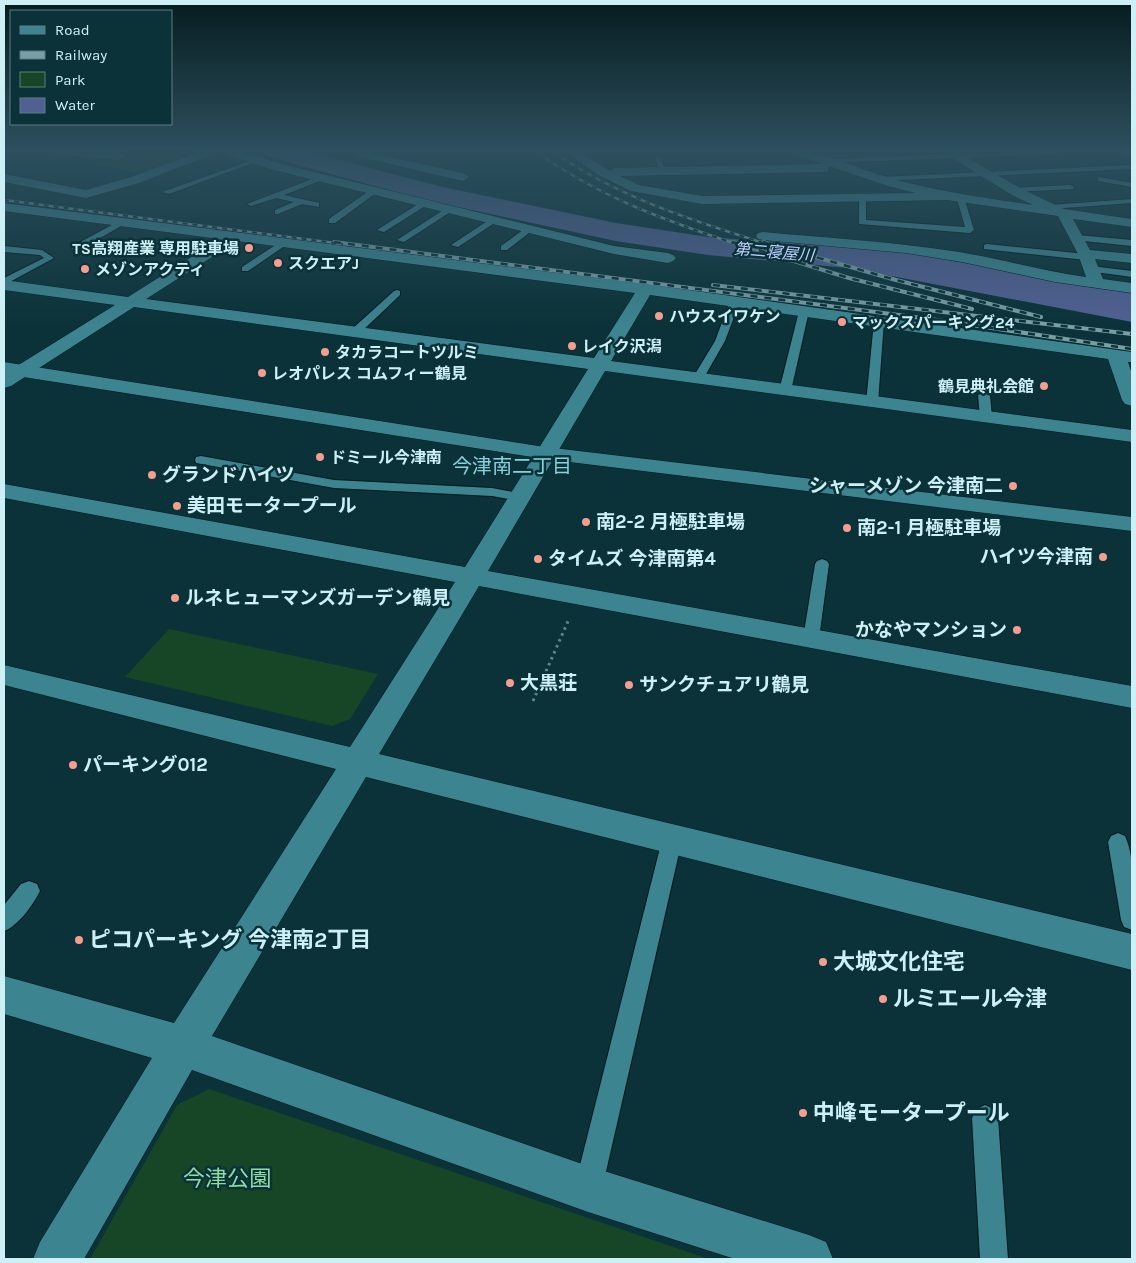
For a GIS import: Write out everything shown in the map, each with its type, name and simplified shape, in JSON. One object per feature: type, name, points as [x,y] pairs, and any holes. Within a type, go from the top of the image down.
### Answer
[{"type":"street","points":[[11,208],[644,289],[1124,356],[1132,400]]},
{"type":"street","points":[[447,208],[614,250],[668,258]]},
{"type":"street","points":[[1022,208],[1132,223]]},
{"type":"street","points":[[1052,208],[1064,214],[1090,266],[1132,288]]},
{"type":"street","points":[[13,224],[40,212]]},
{"type":"street","points":[[4,382],[13,370],[131,302],[235,236]]},
{"type":"street","points":[[763,236],[916,250],[962,257],[1055,277],[1090,266],[1132,258]]},
{"type":"street","points":[[4,284],[872,403],[1132,436]]},
{"type":"street","points":[[57,1259],[183,1046],[472,576],[644,289]]},
{"type":"street","points":[[13,370],[545,453],[1132,524]]},
{"type":"street","points":[[4,491],[1132,698]]},
{"type":"street","points":[[4,675],[1132,952]]},
{"type":"street","points":[[4,995],[183,1046],[588,1189],[809,1259]]},
{"type":"lane","points":[[278,212],[287,208]]},
{"type":"lane","points":[[332,221],[351,208]]},
{"type":"lane","points":[[381,230],[416,208]]},
{"type":"lane","points":[[862,208],[862,222],[970,230],[964,208]]},
{"type":"lane","points":[[401,240],[451,209]]},
{"type":"lane","points":[[1079,216],[1123,211]]},
{"type":"lane","points":[[455,245],[495,220]]},
{"type":"lane","points":[[78,252],[76,248],[124,222]]},
{"type":"lane","points":[[504,248],[530,228]]},
{"type":"lane","points":[[1077,238],[1132,243]]},
{"type":"lane","points":[[1022,240],[1024,251]]},
{"type":"lane","points":[[245,270],[283,244]]},
{"type":"lane","points":[[987,247],[1024,251],[1132,274]]},
{"type":"lane","points":[[4,248],[42,253],[50,258],[4,284]]},
{"type":"lane","points":[[354,332],[397,293]]},
{"type":"lane","points":[[698,379],[720,341],[734,301]]},
{"type":"lane","points":[[785,391],[804,311]]},
{"type":"lane","points":[[872,403],[879,321]]},
{"type":"lane","points":[[984,395],[986,417]]},
{"type":"lane","points":[[201,460],[334,484],[492,492],[519,497]]},
{"type":"lane","points":[[811,638],[822,564]]},
{"type":"lane","points":[[588,1189],[672,840]]},
{"type":"lane","points":[[1118,842],[1132,920]]},
{"type":"lane","points":[[4,921],[29,891]]},
{"type":"lane","points":[[985,1118],[994,1259]]},
{"type":"path","points":[[533,701],[578,596]]},
{"type":"green space","points":[[169,629],[378,674],[350,719],[332,726],[125,677]]},
{"type":"green space","name":"今津公園","points":[[209,1089],[709,1259],[90,1259],[177,1105]]},
{"type":"water","points":[[759,238],[893,250],[1132,293],[1132,322],[886,275]]},
{"type":"waterway","name":"第二寝屋川","points":[[502,208],[616,232],[708,246],[891,262]]},
{"type":"railway","points":[[65,208],[343,244]]},
{"type":"railway","points":[[637,208],[736,244]]},
{"type":"railway","points":[[661,208],[767,244]]},
{"type":"railway","points":[[334,242],[945,321],[1132,349]]},
{"type":"railway","points":[[732,242],[849,278],[972,309]]},
{"type":"railway","points":[[763,242],[896,280],[1041,317]]},
{"type":"railway","points":[[713,285],[1132,334]]},
{"type":"place","name":"TS高翔産業 専用駐車場","points":[[249,248]]},
{"type":"place","name":"スクエアJ","points":[[278,263]]},
{"type":"place","name":"メゾンアクティ","points":[[85,269]]},
{"type":"place","name":"ハウスイワケン","points":[[659,316]]},
{"type":"place","name":"マックスパーキング24","points":[[842,322]]},
{"type":"place","name":"レイク沢潟","points":[[572,346]]},
{"type":"place","name":"タカラコートツルミ","points":[[325,352]]},
{"type":"place","name":"レオパレス コムフィー鶴見","points":[[262,373]]},
{"type":"place","name":"鶴見典礼会館","points":[[1044,386]]},
{"type":"place","name":"ドミール今津南","points":[[320,457]]},
{"type":"place","name":"グランドハイツ","points":[[152,475]]},
{"type":"place","name":"シャーメゾン 今津南二","points":[[1013,486]]},
{"type":"place","name":"美田モータープール","points":[[177,506]]},
{"type":"place","name":"南2-2 月極駐車場","points":[[586,522]]},
{"type":"place","name":"南2-1 月極駐車場","points":[[847,528]]},
{"type":"place","name":"ハイツ今津南","points":[[1103,557]]},
{"type":"place","name":"タイムズ 今津南第4","points":[[538,559]]},
{"type":"place","name":"ルネヒューマンズガーデン鶴見","points":[[175,598]]},
{"type":"place","name":"かなやマンション","points":[[1017,630]]},
{"type":"place","name":"大黒荘","points":[[510,683]]},
{"type":"place","name":"サンクチュアリ鶴見","points":[[629,685]]},
{"type":"place","name":"パーキング012","points":[[73,765]]},
{"type":"place","name":"ピコパーキング 今津南2丁目","points":[[79,940]]},
{"type":"place","name":"大城文化住宅","points":[[823,962]]},
{"type":"place","name":"ルミエール今津","points":[[883,999]]},
{"type":"place","name":"中峰モータープール","points":[[803,1113]]},
{"type":"district","name":"今津南二丁目","points":[[512,466]]}]
